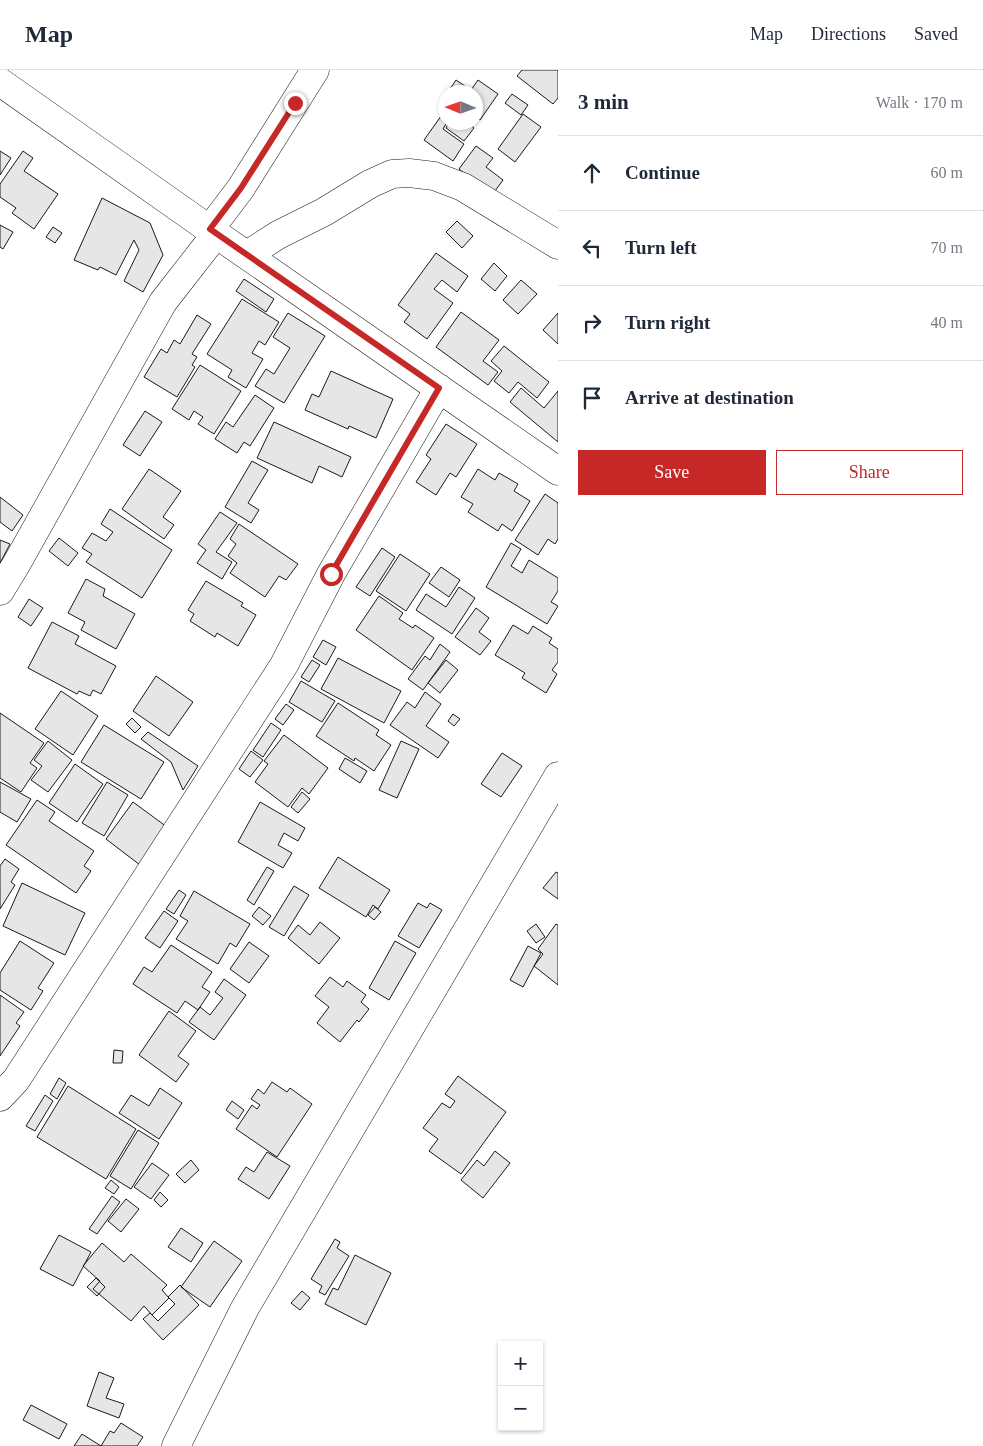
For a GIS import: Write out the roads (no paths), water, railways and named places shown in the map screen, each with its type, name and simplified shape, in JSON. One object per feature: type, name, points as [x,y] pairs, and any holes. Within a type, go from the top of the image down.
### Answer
[{"type":"street","points":[[0,591],[163,302],[213,232],[315,70]]},
{"type":"street","points":[[0,82],[558,471]]},
{"type":"street","points":[[247,255],[278,235],[324,212],[370,184],[392,174],[409,173],[434,176],[463,187],[558,245]]},
{"type":"street","points":[[0,1097],[16,1080],[284,665],[331,574],[439,388]]},
{"type":"street","points":[[176,1446],[245,1308],[558,776]]}]
